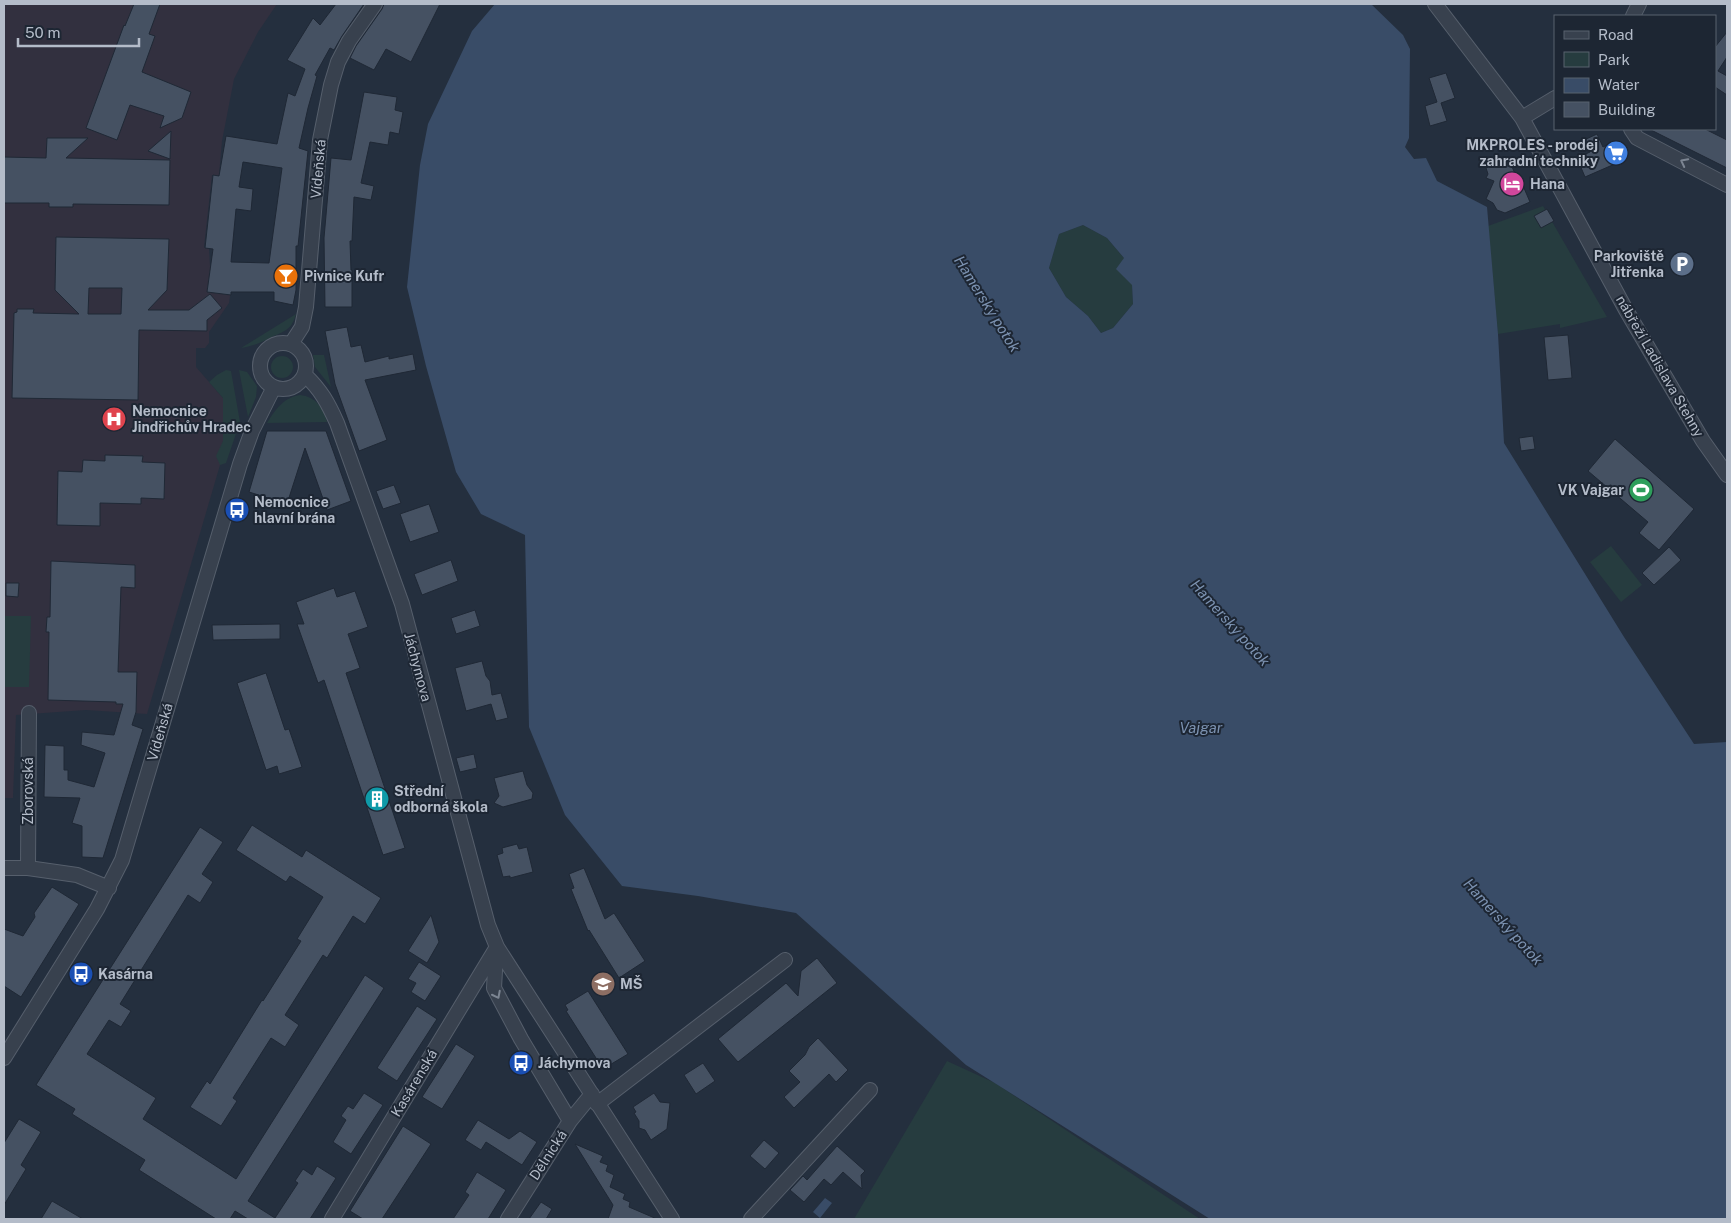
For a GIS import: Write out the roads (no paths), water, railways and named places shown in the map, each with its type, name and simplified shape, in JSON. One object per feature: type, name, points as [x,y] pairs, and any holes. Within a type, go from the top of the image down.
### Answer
[{"type":"street","name":"Vídeňská","points":[[291,344],[302,327],[306,306],[320,140],[331,85],[338,62],[349,41],[375,4]]},
{"type":"street","name":"nábřeží Ladislava Stehny","points":[[1435,4],[1522,118],[1626,310],[1703,441],[1727,475]]},
{"type":"street","points":[[1522,118],[1554,99]]},
{"type":"street","points":[[1634,133],[1727,185]]},
{"type":"street","points":[[278,343],[291,344],[298,348],[306,360],[305,375],[301,381],[288,389],[274,387],[263,377],[260,369],[263,355],[278,343]]},
{"type":"street","name":"Jáchymova","points":[[305,375],[325,397],[337,423],[402,604],[488,925],[497,947],[672,1219]]},
{"type":"street","name":"Vídeňská","points":[[4,1058],[109,888],[122,860],[134,827],[157,741],[240,464],[252,431],[274,387]]},
{"type":"street","name":"Zborovská","points":[[28,868],[29,713]]},
{"type":"street","points":[[4,868],[28,868],[77,875],[109,888]]},
{"type":"street","points":[[497,947],[494,988],[521,1039],[570,1121]]},
{"type":"street","name":"Kasárenská","points":[[332,1219],[497,947]]},
{"type":"street","name":"Dělnická","points":[[508,1219],[570,1121],[595,1099],[785,960]]},
{"type":"street","points":[[751,1219],[870,1090]]},
{"type":"water","name":"Vajgar","points":[[495,4],[1371,4],[1403,35],[1410,49],[1409,138],[1405,147],[1414,159],[1426,158],[1437,181],[1487,207],[1498,334],[1504,443],[1624,637],[1694,744],[1727,742],[1727,1219],[1210,1219],[966,1065],[796,913],[698,896],[622,886],[565,815],[529,727],[525,535],[481,514],[456,472],[426,366],[407,287],[420,165],[428,124],[472,31]],"holes":[[[1083,225],[1107,238],[1124,258],[1116,269],[1132,285],[1133,304],[1113,328],[1101,333],[1088,316],[1066,297],[1049,268],[1059,234]]]},
{"type":"water","points":[[825,1198],[832,1203],[820,1218],[813,1212]]},
{"type":"place","name":"MKPROLES - prodej zahradní techniky","points":[[1616,153]]},
{"type":"place","name":"Hana","points":[[1512,184]]},
{"type":"place","name":"Parkoviště Jitřenka","points":[[1682,264]]},
{"type":"place","name":"Pivnice Kufr","points":[[286,276]]},
{"type":"place","name":"Nemocnice Jindřichův Hradec","points":[[114,419]]},
{"type":"place","name":"VK Vajgar","points":[[1641,490]]},
{"type":"place","name":"Nemocnice hlavní brána","points":[[237,510]]},
{"type":"place","name":"Střední odborná škola","points":[[377,799]]},
{"type":"place","name":"Kasárna","points":[[81,974]]},
{"type":"place","name":"MŠ","points":[[603,984]]},
{"type":"place","name":"Jáchymova","points":[[521,1063]]},
{"type":"water label","name":"Hamerský potok","points":[[987,304]]},
{"type":"water label","name":"Hamerský potok","points":[[1230,623]]},
{"type":"water label","name":"Hamerský potok","points":[[1503,922]]}]
